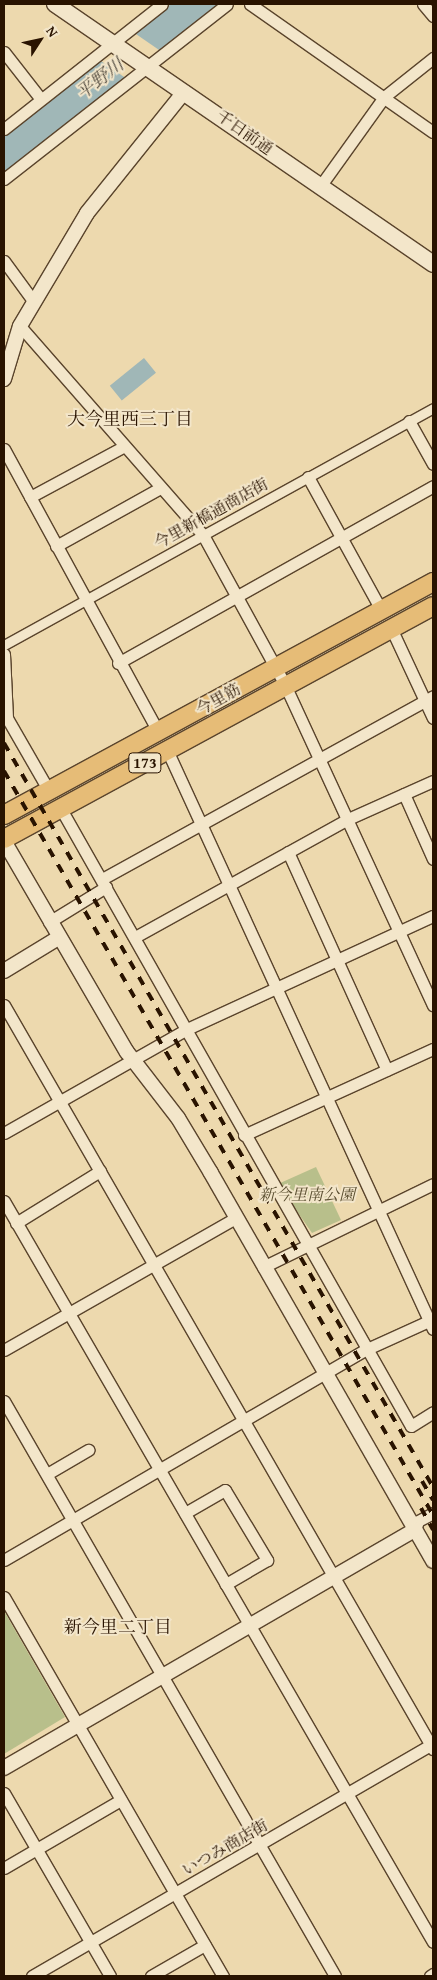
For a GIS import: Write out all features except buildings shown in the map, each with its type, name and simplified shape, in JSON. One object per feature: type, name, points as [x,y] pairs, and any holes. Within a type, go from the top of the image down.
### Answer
[{"type":"main road","name":"千日前通","points":[[58,4],[322,185],[433,264]]},
{"type":"main road","name":"今里筋","points":[[4,815],[433,582]]},
{"type":"main road","name":"今里筋","points":[[4,840],[285,685],[433,606]]},
{"type":"street","points":[[4,129],[40,98],[114,44],[162,4]]},
{"type":"street","points":[[4,179],[227,4]]},
{"type":"street","points":[[250,4],[433,132]]},
{"type":"street","points":[[423,4],[433,16]]},
{"type":"street","points":[[4,52],[8,64],[40,98]]},
{"type":"street","points":[[322,185],[384,97],[433,58]]},
{"type":"street","points":[[4,379],[20,326],[87,213],[184,92]]},
{"type":"street","points":[[4,260],[34,302]]},
{"type":"street","points":[[20,326],[123,447],[203,535],[237,594],[285,685],[433,1006]]},
{"type":"street","name":"今里新橋通商店街","points":[[4,645],[433,408]]},
{"type":"street","points":[[409,421],[433,464]]},
{"type":"street","points":[[30,497],[123,447]]},
{"type":"street","points":[[4,449],[118,663],[158,732]]},
{"type":"street","points":[[308,477],[381,610]]},
{"type":"street","points":[[118,663],[237,594],[433,486]]},
{"type":"street","points":[[56,546],[160,488]]},
{"type":"street","points":[[391,628],[429,698],[433,718]]},
{"type":"street","points":[[4,654],[6,718],[49,792]]},
{"type":"street","points":[[48,922],[104,883],[320,758],[429,698]]},
{"type":"street","points":[[4,1560],[161,1471],[367,1349],[432,1323],[327,1099],[205,825],[167,750]]},
{"type":"street","points":[[135,937],[348,819],[433,781]]},
{"type":"street","points":[[404,794],[433,859]]},
{"type":"street","points":[[61,808],[187,1029],[244,1135],[411,1426],[433,1412]]},
{"type":"street","points":[[4,840],[58,938],[134,1059],[178,1118],[433,1561]]},
{"type":"street","points":[[288,852],[339,960],[387,1070]]},
{"type":"street","points":[[4,1133],[187,1029],[433,916]]},
{"type":"street","points":[[4,971],[58,938]]},
{"type":"street","points":[[4,1005],[433,1746]]},
{"type":"street","points":[[244,1135],[327,1099],[433,1049]]},
{"type":"street","points":[[16,1223],[100,1171]]},
{"type":"street","points":[[264,1267],[307,1244],[433,1184]]},
{"type":"street","points":[[4,1201],[433,1942]]},
{"type":"street","points":[[4,1350],[235,1218]]},
{"type":"street","points":[[4,1401],[335,1976]]},
{"type":"street","points":[[47,1474],[88,1450]]},
{"type":"street","points":[[185,1513],[225,1490],[267,1560],[226,1584]]},
{"type":"street","points":[[4,1768],[415,1530],[418,1522],[433,1513]]},
{"type":"street","points":[[4,1597],[223,1976]]},
{"type":"street","name":"いつみ商店街","points":[[32,1976],[433,1746]]},
{"type":"street","points":[[4,1793],[110,1976]]},
{"type":"street","points":[[4,1868],[121,1800]]},
{"type":"street","points":[[151,1976],[205,1945]]},
{"type":"green space","name":"新今里南公園","points":[[316,1167],[341,1220],[312,1233],[278,1184]]},
{"type":"green space","points":[[4,1611],[65,1717],[4,1754]]},
{"type":"water","name":"平野川","points":[[171,4],[223,4],[4,175],[4,135]]},
{"type":"water","points":[[144,358],[156,373],[122,400],[110,386]]},
{"type":"pier","points":[[133,32],[162,52],[127,79],[98,59]]},
{"type":"railway","points":[[4,743],[433,1487]]},
{"type":"railway","points":[[4,771],[433,1515]]},
{"type":"railway","points":[[422,1481],[433,1500]]},
{"type":"railway","points":[[421,1508],[433,1530]]},
{"type":"district","name":"大今里西三丁目","points":[[130,419]]},
{"type":"district","name":"新今里二丁目","points":[[118,1627]]}]
